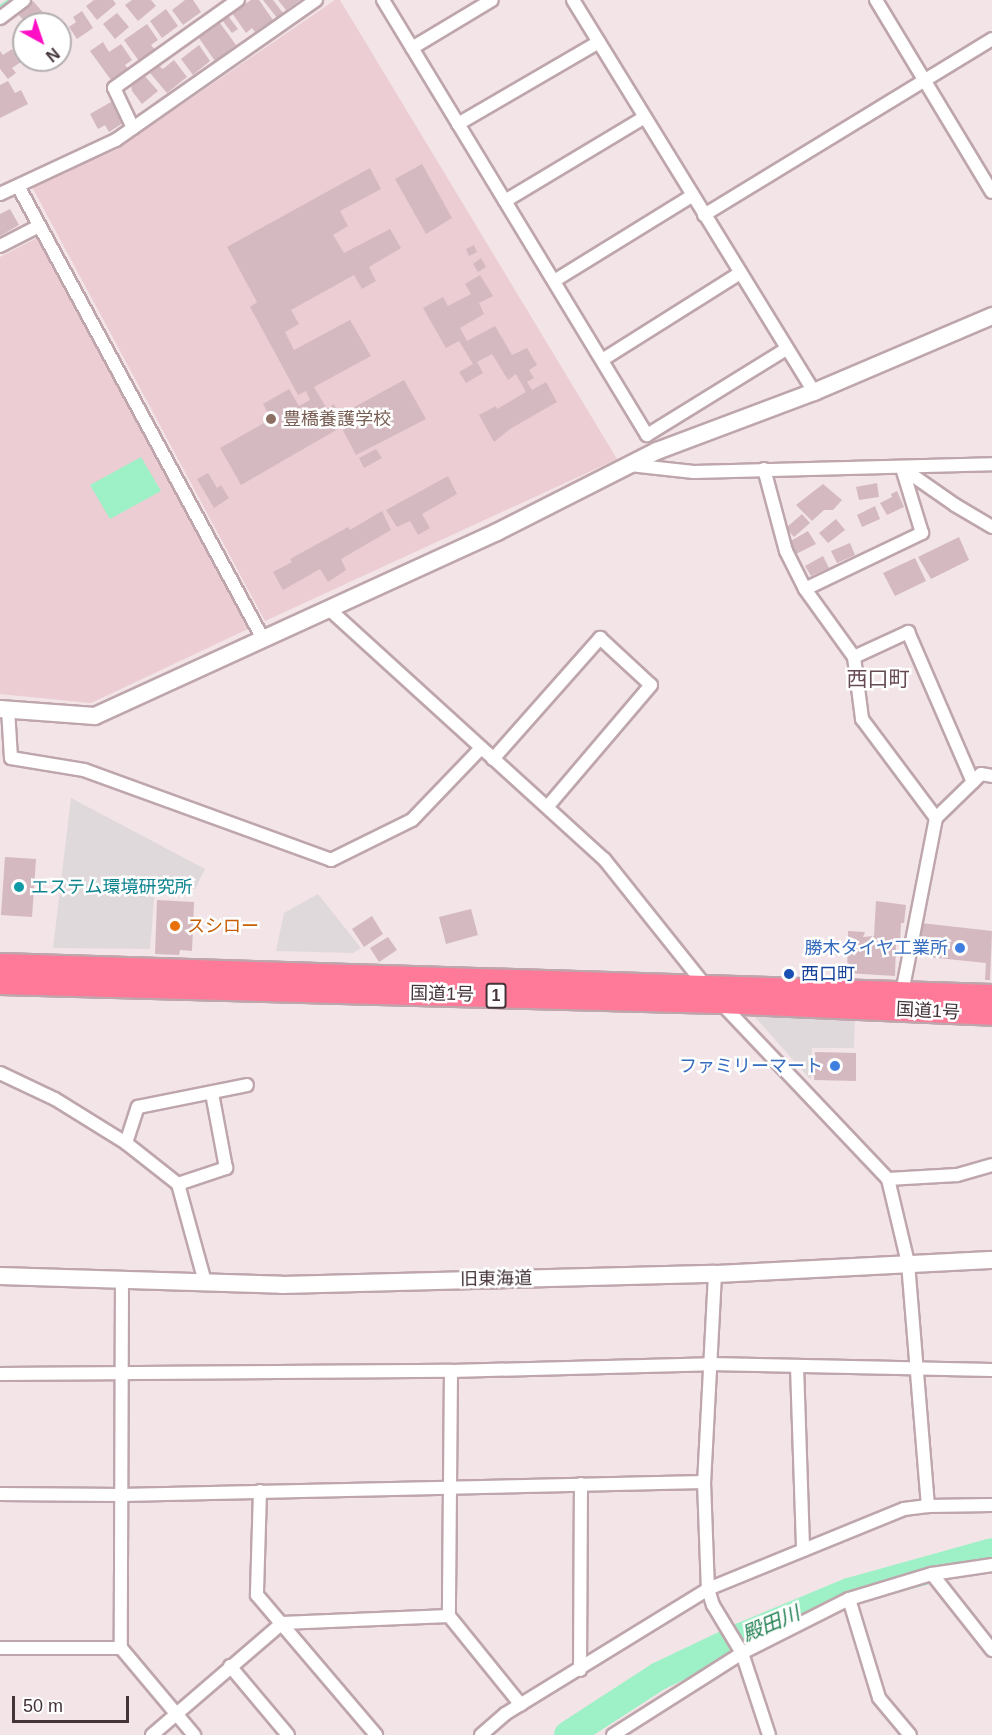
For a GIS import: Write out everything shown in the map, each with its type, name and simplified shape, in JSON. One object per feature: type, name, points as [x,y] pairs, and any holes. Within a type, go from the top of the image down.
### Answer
[{"type":"highway","name":"国道1号","points":[[0,964],[992,995]]},
{"type":"highway","name":"国道1号","points":[[0,983],[720,1002],[992,1014]]},
{"type":"street","points":[[0,18],[24,0]]},
{"type":"street","points":[[133,128],[114,88],[238,0]]},
{"type":"street","points":[[0,194],[116,140],[316,0]]},
{"type":"street","points":[[383,0],[647,435],[786,349]]},
{"type":"street","points":[[412,48],[492,0]]},
{"type":"street","points":[[573,0],[814,392]]},
{"type":"street","points":[[876,0],[992,192]]},
{"type":"street","points":[[704,215],[992,39]]},
{"type":"street","points":[[458,124],[599,42]]},
{"type":"street","points":[[505,201],[645,117]]},
{"type":"street","points":[[18,186],[263,639]]},
{"type":"street","points":[[554,281],[693,195]]},
{"type":"street","points":[[0,246],[39,226]]},
{"type":"street","points":[[602,360],[740,273]]},
{"type":"street","points":[[481,747],[411,820],[331,860],[84,770],[12,758],[4,709],[95,716],[497,532],[657,451],[814,392],[992,316]]},
{"type":"street","points":[[629,465],[694,472],[992,464]]},
{"type":"street","points":[[902,468],[955,506],[992,527]]},
{"type":"street","points":[[805,590],[921,533],[902,468]]},
{"type":"street","points":[[764,469],[786,551],[805,590],[854,657],[862,719],[936,818]]},
{"type":"street","points":[[329,609],[604,859],[704,985],[888,1179],[908,1263],[927,1506]]},
{"type":"street","points":[[854,657],[908,632],[973,782]]},
{"type":"street","points":[[493,759],[600,638],[651,685],[547,807]]},
{"type":"street","points":[[902,993],[936,818],[981,774],[992,776]]},
{"type":"street","points":[[0,1073],[55,1099],[126,1143],[178,1184],[205,1282]]},
{"type":"street","points":[[126,1143],[138,1107],[247,1084]]},
{"type":"street","points":[[178,1184],[226,1168],[212,1093]]},
{"type":"street","points":[[888,1179],[957,1175],[992,1165]]},
{"type":"street","name":"旧東海道","points":[[0,1276],[282,1285],[715,1274],[992,1260]]},
{"type":"street","points":[[715,1274],[704,1482],[708,1589],[713,1605],[739,1649],[769,1735]]},
{"type":"street","points":[[122,1280],[121,1648],[194,1735]]},
{"type":"street","points":[[0,1374],[451,1371],[710,1364],[992,1370]]},
{"type":"street","points":[[797,1366],[803,1550]]},
{"type":"street","points":[[451,1371],[448,1487],[449,1616],[521,1705]]},
{"type":"street","points":[[0,1494],[121,1495],[704,1482]]},
{"type":"street","points":[[580,1670],[581,1484]]},
{"type":"street","points":[[260,1491],[257,1595],[376,1735]]},
{"type":"street","points":[[481,1735],[505,1714],[580,1670],[708,1589],[904,1509],[927,1506],[992,1505]]},
{"type":"street","points":[[614,1735],[739,1649],[849,1599],[932,1574],[992,1565]]},
{"type":"street","points":[[932,1574],[992,1650]]},
{"type":"street","points":[[849,1599],[879,1698],[910,1735]]},
{"type":"street","points":[[152,1735],[282,1623],[449,1616]]},
{"type":"street","points":[[0,1648],[121,1648]]},
{"type":"street","points":[[231,1666],[288,1735]]},
{"type":"shaded area","points":[[335,0],[340,0],[617,459],[265,621],[31,185],[116,150]]},
{"type":"shaded area","points":[[37,238],[250,628],[91,703],[0,694],[0,257]]},
{"type":"shaded area","points":[[141,457],[161,491],[110,519],[90,485]]},
{"type":"shaded area","points":[[71,798],[205,869],[195,889],[155,888],[150,949],[53,948]]},
{"type":"shaded area","points":[[318,894],[361,948],[353,953],[276,951],[284,913]]},
{"type":"shaded area","points":[[753,1015],[855,1017],[854,1048],[812,1048],[811,1080]]},
{"type":"building","points":[[94,0],[113,0],[116,4],[97,20],[86,6]]},
{"type":"building","points":[[132,0],[151,0],[156,6],[138,21],[125,5]]},
{"type":"building","points":[[185,0],[193,0],[201,12],[183,25],[172,10]]},
{"type":"building","points":[[251,0],[259,0],[273,20],[255,32],[252,28],[246,33],[232,13]]},
{"type":"building","points":[[263,0],[273,0],[283,13],[277,18]]},
{"type":"building","points":[[278,0],[300,0],[286,10]]},
{"type":"building","points":[[33,1],[43,12],[20,12]]},
{"type":"building","points":[[166,9],[178,26],[162,38],[150,21]]},
{"type":"building","points":[[82,11],[93,28],[77,39],[72,32],[72,25],[76,22],[73,17]]},
{"type":"building","points":[[117,13],[129,27],[115,39],[103,24]]},
{"type":"building","points":[[228,16],[238,29],[232,33],[222,20]]},
{"type":"building","points":[[220,23],[236,45],[215,61],[199,38]]},
{"type":"building","points":[[147,24],[158,40],[151,45],[155,50],[139,61],[124,40]]},
{"type":"building","points":[[103,42],[109,52],[121,44],[132,60],[125,65],[128,69],[111,80],[90,51]]},
{"type":"building","points":[[199,45],[210,61],[193,75],[181,59]]},
{"type":"building","points":[[12,49],[12,72],[16,73],[8,79],[0,69],[0,51],[3,55]]},
{"type":"building","points":[[174,60],[187,77],[167,93],[150,73],[159,66],[163,69]]},
{"type":"building","points":[[143,74],[158,91],[142,104],[132,91],[131,84]]},
{"type":"building","points":[[8,81],[15,93],[21,90],[28,104],[0,118],[0,85]]},
{"type":"building","points":[[111,102],[123,123],[109,132],[105,125],[98,129],[90,114]]},
{"type":"building","points":[[422,164],[452,218],[426,234],[395,179]]},
{"type":"building","points":[[370,168],[381,189],[340,211],[348,226],[333,235],[344,253],[390,229],[401,248],[369,267],[376,281],[362,289],[354,275],[291,310],[299,324],[285,332],[294,350],[350,320],[371,356],[314,387],[327,409],[334,404],[337,411],[330,415],[338,429],[241,485],[220,448],[271,419],[263,404],[289,389],[299,406],[310,400],[306,391],[298,395],[250,307],[257,302],[227,247]]},
{"type":"building","points":[[10,209],[19,225],[0,236],[0,214]]},
{"type":"building","points":[[474,245],[477,252],[469,256],[466,249]]},
{"type":"building","points":[[481,258],[486,267],[478,272],[473,264]]},
{"type":"building","points":[[480,275],[493,296],[479,303],[484,314],[460,328],[467,341],[495,326],[512,355],[527,348],[537,365],[529,370],[534,378],[527,382],[532,390],[546,382],[557,402],[510,429],[494,442],[479,415],[496,406],[497,409],[526,392],[516,374],[508,380],[492,354],[477,362],[483,373],[466,383],[459,372],[473,364],[459,341],[446,348],[423,308],[443,297],[448,306],[471,294],[465,284]]},
{"type":"building","points":[[404,380],[426,419],[356,455],[336,417]]},
{"type":"building","points":[[376,449],[382,458],[364,468],[359,458]]},
{"type":"building","points":[[208,473],[217,488],[221,485],[229,498],[214,508],[197,479]]},
{"type":"building","points":[[448,476],[457,494],[422,514],[430,528],[418,535],[410,521],[397,527],[386,510]]},
{"type":"building","points":[[877,483],[879,497],[859,500],[856,487]]},
{"type":"building","points":[[823,484],[842,500],[833,510],[824,510],[812,521],[796,505]]},
{"type":"building","points":[[897,491],[904,507],[887,515],[880,503],[892,497],[891,494]]},
{"type":"building","points":[[875,506],[880,519],[862,527],[857,515]]},
{"type":"building","points":[[382,511],[391,530],[341,559],[346,570],[328,582],[320,569],[283,590],[273,572],[292,562],[290,559],[348,527],[350,530]]},
{"type":"building","points":[[802,514],[810,523],[794,537],[786,528]]},
{"type":"building","points":[[836,519],[845,530],[828,543],[819,533]]},
{"type":"building","points":[[808,531],[816,544],[796,554],[789,542]]},
{"type":"building","points":[[959,537],[969,560],[931,579],[918,557]]},
{"type":"building","points":[[850,543],[855,555],[837,563],[831,551]]},
{"type":"building","points":[[823,556],[829,568],[811,576],[805,566]]},
{"type":"building","points":[[915,558],[926,581],[895,596],[883,573]]},
{"type":"building","name":"エステム環境研究所","points":[[5,857],[36,859],[32,917],[1,915]]},
{"type":"building","name":"スシロー","points":[[157,900],[194,902],[192,951],[180,950],[179,955],[155,954]]},
{"type":"building","points":[[876,901],[906,905],[904,923],[901,923],[900,943],[896,943],[895,976],[847,973],[848,931],[865,932],[863,937],[874,936]]},
{"type":"building","points":[[471,909],[478,935],[446,944],[439,917]]},
{"type":"building","points":[[372,916],[383,934],[364,947],[352,929]]},
{"type":"building","name":"勝木タイヤ工業所","points":[[921,923],[992,931],[990,980],[985,980],[986,963],[928,957],[930,940],[918,939]]},
{"type":"building","points":[[388,937],[397,950],[379,962],[370,948]]},
{"type":"building","name":"ファミリーマート","points":[[815,1052],[856,1053],[856,1081],[814,1080]]},
{"type":"waterway","points":[[0,7],[10,0]]},
{"type":"waterway","name":"殿田川","points":[[568,1735],[659,1676],[741,1637],[849,1592],[992,1552]]},
{"type":"place","name":"豊橋養護学校","points":[[271,419]]},
{"type":"place","name":"エステム環境研究所","points":[[19,887]]},
{"type":"place","name":"スシロー","points":[[175,926]]},
{"type":"place","name":"勝木タイヤ工業所","points":[[960,948]]},
{"type":"place","name":"西口町","points":[[789,974]]},
{"type":"place","name":"ファミリーマート","points":[[835,1066]]},
{"type":"district","name":"西口町","points":[[878,679]]}]
